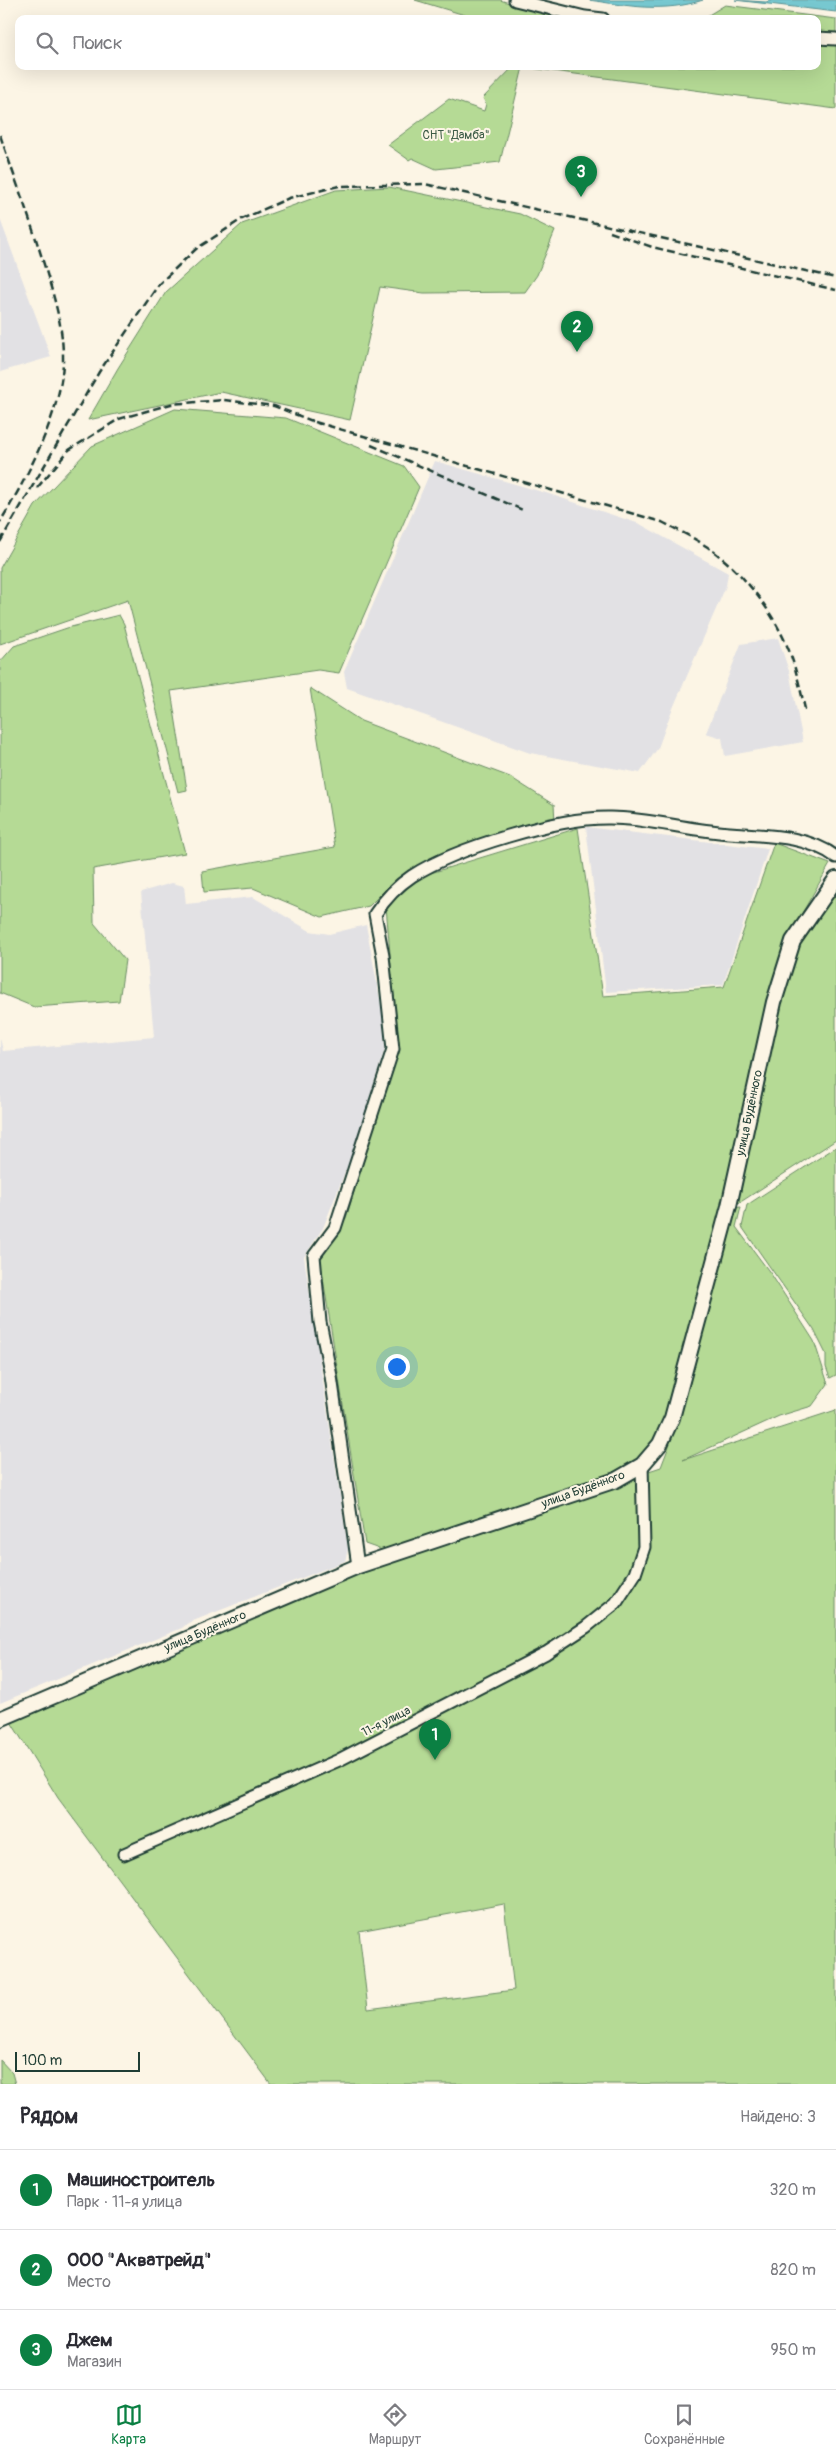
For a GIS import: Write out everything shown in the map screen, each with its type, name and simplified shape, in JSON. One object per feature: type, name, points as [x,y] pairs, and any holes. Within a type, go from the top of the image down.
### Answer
[{"type":"main road","name":"улица Будённого","points":[[0,1719],[358,1566],[616,1480],[642,1465],[660,1444],[672,1418],[729,1206],[774,1002],[793,941],[836,879]]},
{"type":"street","points":[[515,0],[577,15]]},
{"type":"street","points":[[821,38],[836,39]]},
{"type":"street","points":[[358,1566],[330,1376],[320,1322],[314,1256],[335,1228],[393,1049],[376,914],[385,899],[411,877],[442,860],[495,841],[578,819],[612,818],[717,832],[784,838],[824,847],[836,857]]},
{"type":"street","name":"11-я улица","points":[[124,1854],[339,1760],[546,1653],[586,1627],[616,1603],[635,1574],[644,1547],[642,1465]]},
{"type":"shaded area","points":[[0,219],[51,357],[0,372]]},
{"type":"shaded area","points":[[435,461],[546,493],[640,524],[728,573],[726,586],[670,715],[658,748],[640,773],[530,753],[347,688],[344,672]]},
{"type":"shaded area","points":[[778,638],[789,671],[803,742],[725,756],[722,738],[706,733],[741,644]]},
{"type":"shaded area","points":[[586,827],[768,849],[723,985],[606,992]]},
{"type":"shaded area","points":[[172,883],[184,886],[186,904],[253,897],[310,931],[329,934],[366,925],[382,1010],[385,1048],[352,1154],[323,1228],[304,1257],[348,1549],[345,1561],[188,1623],[182,1628],[0,1703],[0,1038],[3,1051],[154,1037],[141,892]]},
{"type":"green space","points":[[415,0],[500,0],[546,15],[465,15]]},
{"type":"green space","name":"СНТ \"Дамба\"","points":[[725,5],[804,15],[709,15]]},
{"type":"green space","name":"СНТ \"Дамба\"","points":[[821,17],[836,19],[836,109],[545,70],[821,70]]},
{"type":"green space","name":"СНТ \"Дамба\"","points":[[510,70],[522,70],[500,162],[436,169],[412,158],[409,160],[388,145],[449,99],[484,111],[486,104],[483,98]]},
{"type":"green space","points":[[389,187],[520,214],[555,231],[537,275],[525,292],[424,293],[380,287],[350,420],[221,392],[88,420],[166,292],[242,224],[336,190]]},
{"type":"green space","points":[[175,409],[286,418],[404,466],[419,487],[339,673],[318,670],[171,691],[187,790],[178,792],[128,600],[0,644],[0,568],[35,506],[92,446]]},
{"type":"green space","points":[[119,615],[124,624],[185,853],[93,869],[94,923],[125,960],[119,1001],[34,1007],[0,993],[0,662],[14,646],[67,628]]},
{"type":"green space","points":[[310,688],[361,721],[510,777],[554,805],[555,821],[451,849],[393,882],[369,906],[322,917],[253,888],[204,892],[202,871],[335,847]]},
{"type":"green space","points":[[578,828],[603,996],[724,987],[774,843],[830,864],[788,938],[721,1217],[665,1424],[633,1466],[382,1550],[365,1544],[320,1259],[346,1218],[398,1048],[386,906],[421,876]]},
{"type":"green space","points":[[836,887],[836,1140],[739,1203],[736,1198],[787,978],[798,945]]},
{"type":"green space","points":[[836,1147],[836,1375],[830,1378],[826,1367],[826,1354],[814,1330],[742,1227],[747,1205]]},
{"type":"green space","points":[[741,1207],[736,1227],[771,1274],[814,1341],[828,1384],[812,1406],[779,1416],[683,1460],[836,1410],[836,2084],[271,2084],[58,1798],[11,1722],[355,1568],[661,1467],[693,1372],[732,1208]],"holes":[[[504,1904],[514,1990],[368,2009],[359,1931]]]},
{"type":"green space","points":[[0,2060],[12,2073],[15,2084],[0,2084]]},
{"type":"water","points":[[589,0],[703,0],[674,6],[646,7]]},
{"type":"water","points":[[735,0],[766,2],[773,0],[836,0],[836,12]]},
{"type":"railway","points":[[0,135],[53,294],[63,344],[62,377],[50,421],[32,465],[0,522]]},
{"type":"railway","points":[[0,542],[99,372],[159,284],[196,249],[242,219],[289,198],[339,186],[425,184],[836,278]]},
{"type":"railway","points":[[610,232],[652,247],[836,290]]},
{"type":"railway","points":[[37,488],[69,450],[119,419],[171,404],[224,400],[274,406],[320,424]]},
{"type":"railway","points":[[315,422],[662,522],[696,540],[720,556],[745,580],[775,622],[790,653],[806,713]]},
{"type":"railway","points":[[371,445],[525,511]]},
{"type":"place","name":"Джем","points":[[581,197]]},
{"type":"place","name":"ООО \"Акватрейд\"","points":[[577,352]]},
{"type":"place","name":"Машиностроитель","points":[[435,1760]]}]
